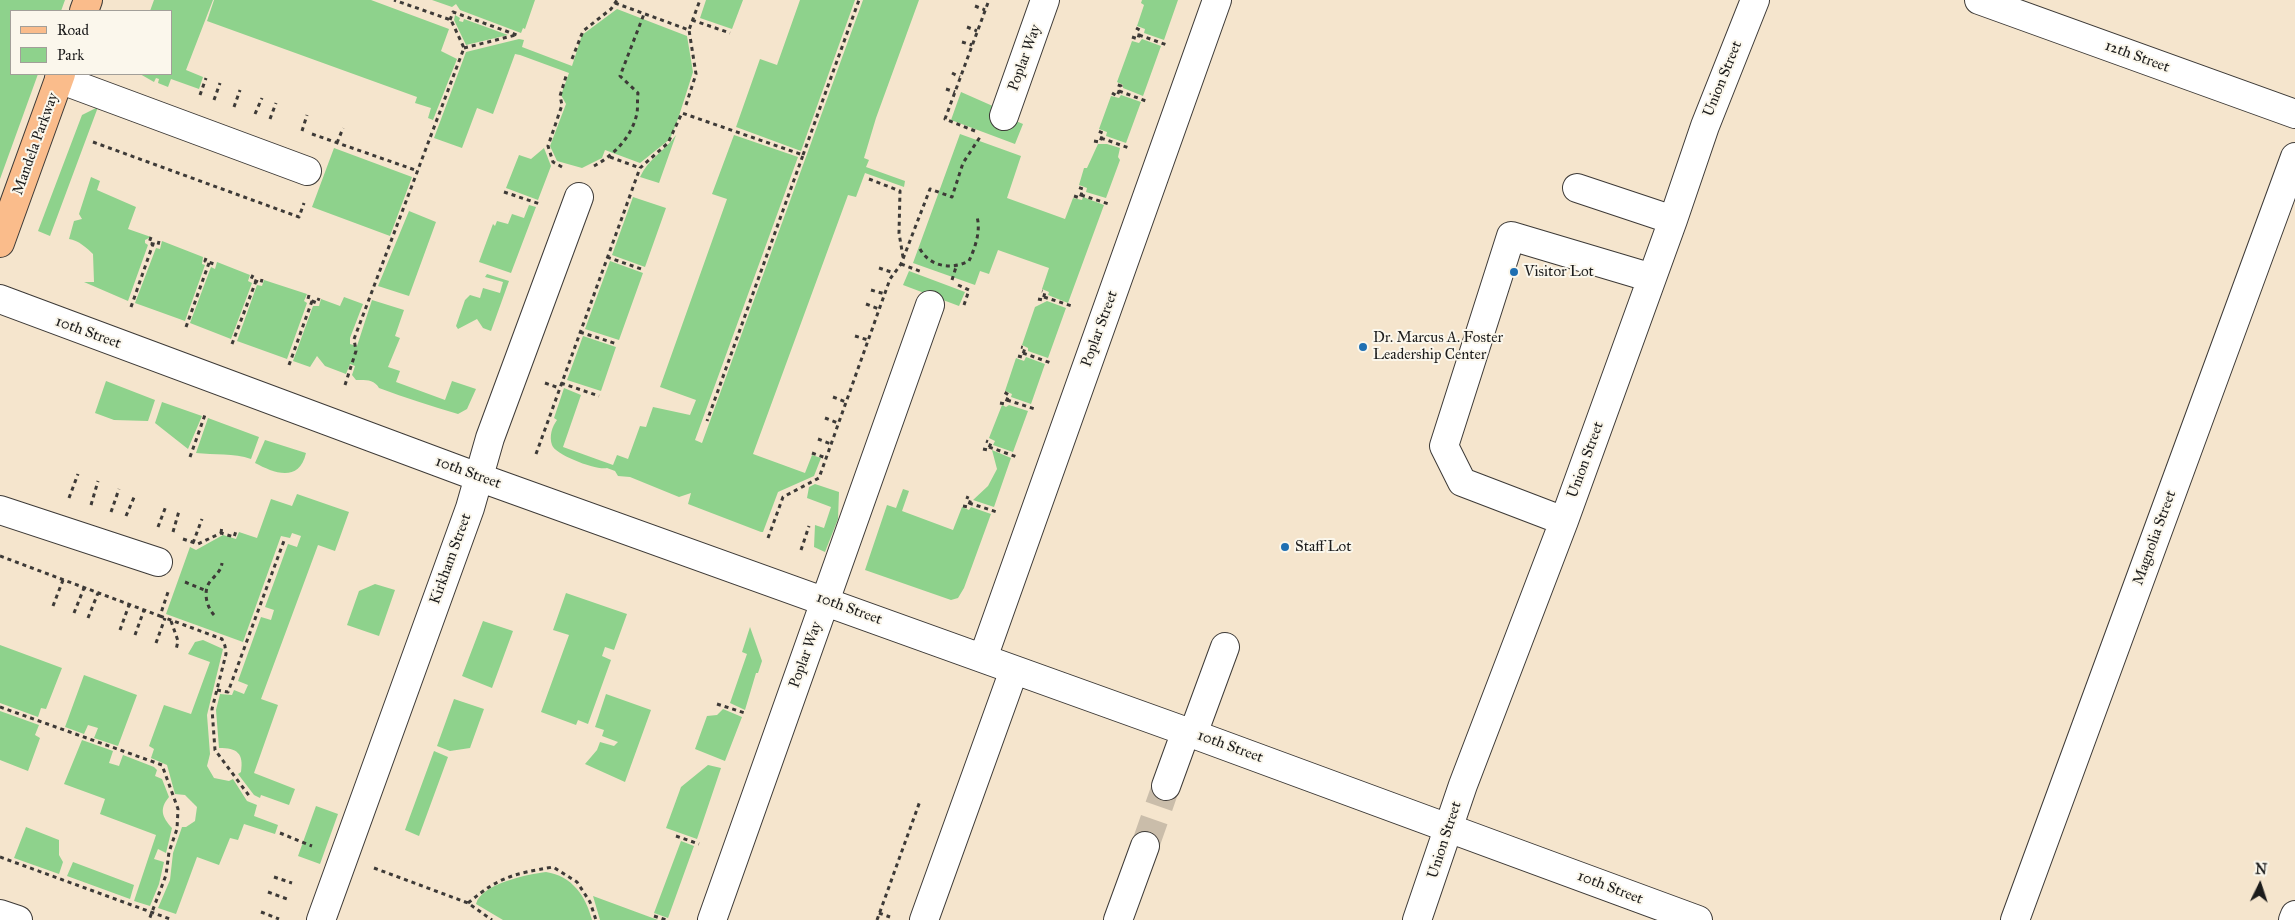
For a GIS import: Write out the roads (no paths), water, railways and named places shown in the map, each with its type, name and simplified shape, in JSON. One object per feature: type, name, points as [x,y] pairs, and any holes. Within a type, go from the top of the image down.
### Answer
[{"type":"main road","name":"Mandela Parkway","points":[[0,243],[61,77]]},
{"type":"street","name":"Poplar Way","points":[[1004,116],[1045,0]]},
{"type":"street","name":"Poplar Street","points":[[983,658],[1217,0]]},
{"type":"street","name":"Union Street","points":[[1417,920],[1449,827],[1564,521],[1705,126],[1755,0]]},
{"type":"street","name":"12th Street","points":[[1979,0],[2295,114]]},
{"type":"street","points":[[61,77],[307,171]]},
{"type":"street","name":"Magnolia Street","points":[[2015,920],[2295,157]]},
{"type":"street","points":[[1577,188],[1673,220]]},
{"type":"street","name":"Kirkham Street","points":[[321,920],[470,508],[490,438],[580,197]]},
{"type":"street","points":[[1564,521],[1462,482],[1444,446],[1511,236],[1652,278]]},
{"type":"street","name":"10th Street","points":[[0,299],[478,477],[1190,732],[1698,920]]},
{"type":"street","name":"Poplar Way","points":[[712,920],[930,305]]},
{"type":"street","points":[[0,510],[158,562]]},
{"type":"street","points":[[1166,786],[1225,647]]},
{"type":"street","points":[[924,920],[1014,670]]},
{"type":"street","points":[[1118,920],[1146,846]]},
{"type":"street","points":[[0,914],[18,920]]},
{"type":"street","points":[[2294,920],[2295,915]]},
{"type":"tunnel","points":[[1145,846],[1166,786]]},
{"type":"place","name":"Visitor Lot","points":[[1514,272]]},
{"type":"place","name":"Dr. Marcus A. Foster Leadership Center","points":[[1363,347]]},
{"type":"place","name":"Staff Lot","points":[[1285,547]]}]
